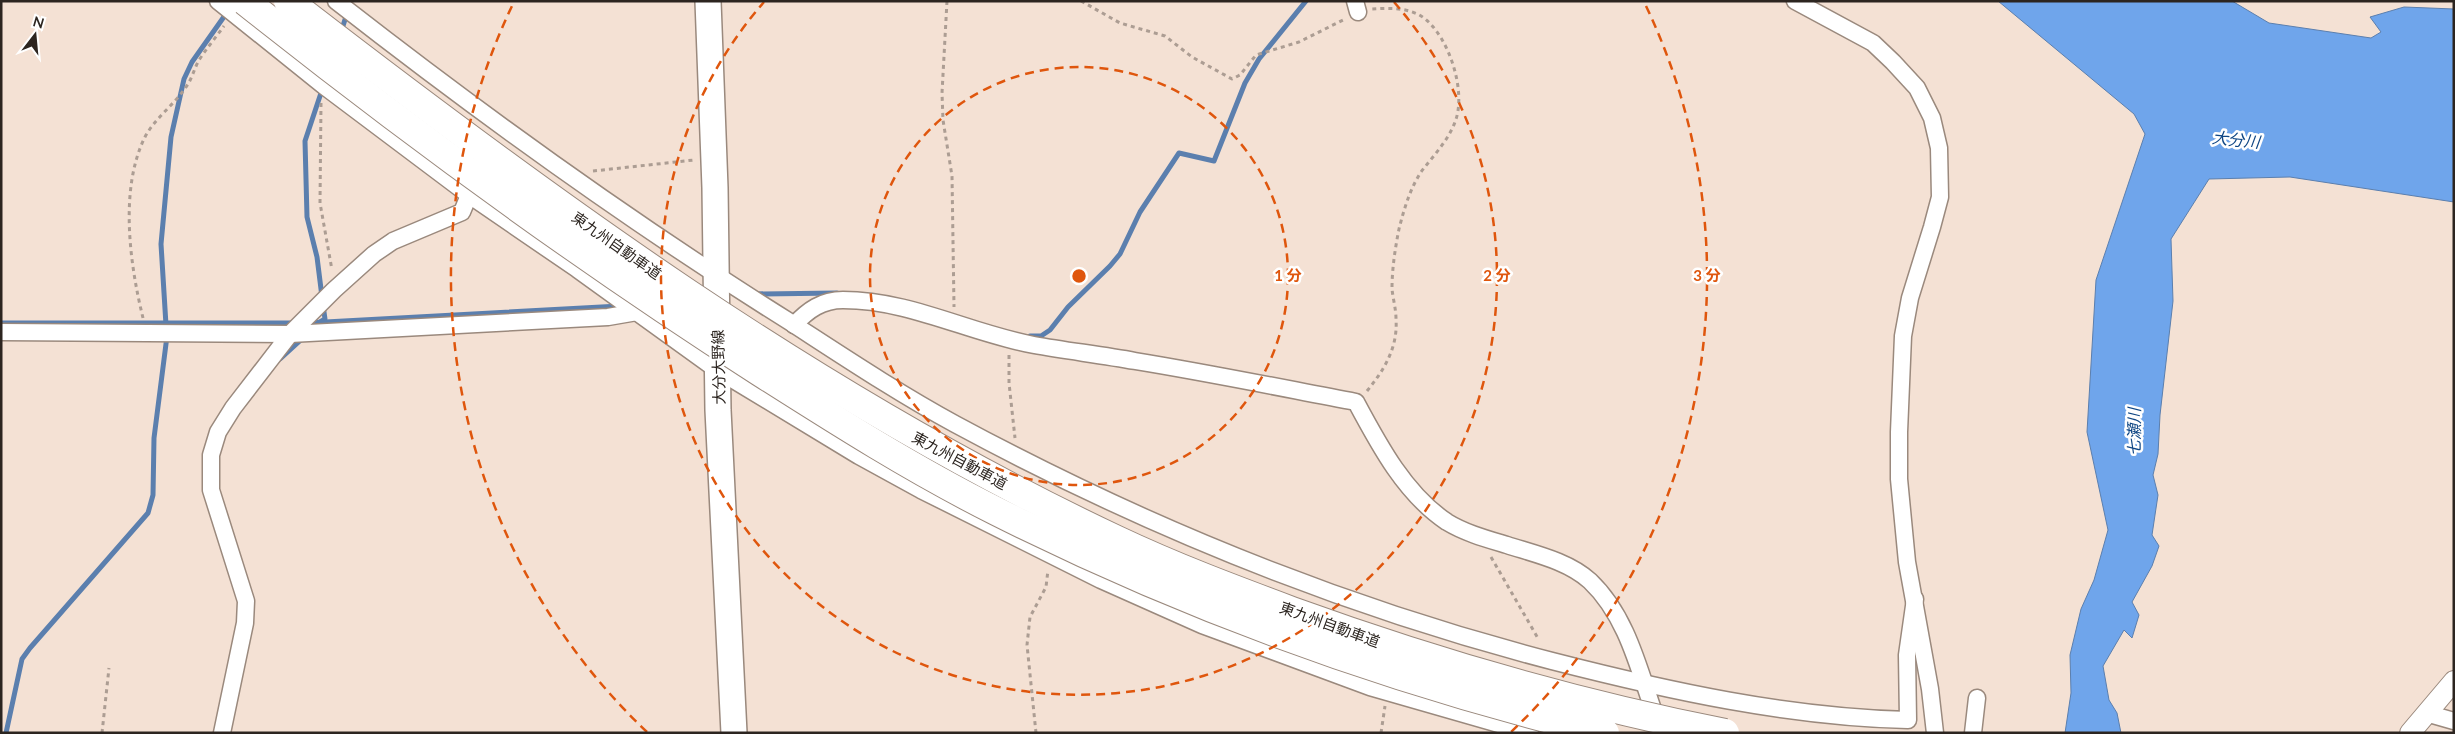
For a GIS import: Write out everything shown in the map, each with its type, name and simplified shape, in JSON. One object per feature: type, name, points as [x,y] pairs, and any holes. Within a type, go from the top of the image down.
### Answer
[{"type":"highway","name":"東九州自動車道","points":[[288,1],[440,118],[680,289],[798,367],[900,428],[1013,488],[1128,545],[1239,591],[1367,638],[1475,672],[1592,703],[1725,733]]},
{"type":"highway","name":"東九州自動車道","points":[[239,7],[684,323],[851,430],[995,510],[1136,576],[1249,623],[1358,662],[1450,691],[1605,733]]},
{"type":"main road","name":"大分大野線","points":[[708,1],[717,276],[717,370],[734,733]]},
{"type":"street","points":[[218,1],[239,7],[326,86],[469,195],[717,370],[859,456],[1051,555],[1202,625],[1297,662],[1387,692],[1530,733]]},
{"type":"street","points":[[336,1],[566,173],[717,276],[892,388],[956,424],[1130,511],[1221,550],[1325,591],[1503,648],[1643,683],[1744,703],[1858,719],[1908,720],[1907,655],[1914,599]]},
{"type":"street","points":[[1795,1],[1873,43],[1893,62],[1917,88],[1932,118],[1938,148],[1940,197],[1910,298],[1903,336],[1899,479],[1907,562],[1935,733]]},
{"type":"street","points":[[222,733],[245,623],[246,601],[233,554],[213,502],[210,477],[213,443],[224,421],[290,334],[336,288],[374,254],[393,241],[462,212],[469,195]]},
{"type":"street","points":[[794,325],[814,307],[829,301],[878,302],[909,308],[1034,345],[1136,361],[1356,402],[1381,446],[1416,495],[1448,522],[1479,536],[1559,563],[1589,580],[1622,623],[1661,733]]},
{"type":"street","points":[[1,332],[290,334],[608,317],[637,312]]},
{"type":"street","points":[[2410,733],[2454,681]]},
{"type":"street","points":[[1973,733],[1977,698]]},
{"type":"street","points":[[2426,713],[2454,721]]},
{"type":"path","points":[[947,1],[942,93],[943,120],[952,176],[953,321]]},
{"type":"path","points":[[1081,1],[1120,23],[1165,36],[1192,57],[1232,80],[1240,75],[1256,55],[1299,42],[1357,7],[1390,8],[1414,12],[1424,18],[1441,39],[1454,70],[1459,95],[1456,120],[1450,134],[1414,184],[1403,215],[1393,262],[1392,291],[1397,330],[1391,354],[1380,374],[1356,402]]},
{"type":"path","points":[[144,334],[143,319],[132,267],[130,227],[134,174],[141,147],[153,125],[185,90],[200,58],[239,7]]},
{"type":"path","points":[[326,86],[320,111],[320,203],[326,248],[336,288]]},
{"type":"path","points":[[566,173],[686,161],[714,156]]},
{"type":"path","points":[[1479,536],[1540,643]]},
{"type":"path","points":[[1036,733],[1026,654],[1032,611],[1046,587],[1051,555]]},
{"type":"path","points":[[102,733],[109,668]]},
{"type":"path","points":[[1381,733],[1387,692]]},
{"type":"water","points":[[1998,1],[2232,1],[2269,23],[2371,38],[2381,32],[2370,17],[2404,7],[2454,9],[2454,202],[2290,177],[2209,179],[2171,239],[2173,301],[2160,415],[2158,454],[2153,475],[2158,495],[2152,535],[2159,546],[2152,566],[2132,602],[2139,615],[2132,638],[2124,630],[2103,666],[2109,700],[2117,713],[2121,733],[2065,733],[2071,693],[2070,655],[2081,609],[2094,580],[2108,530],[2087,432],[2096,280],[2145,134],[2134,114]]},
{"type":"waterway","points":[[341,32],[351,1]]},
{"type":"waterway","points":[[1030,336],[1041,336],[1050,330],[1068,307],[1120,254],[1140,212],[1179,153],[1214,161],[1245,83],[1259,59],[1306,1]]},
{"type":"waterway","points":[[166,325],[161,244],[171,137],[184,79],[192,62],[228,11]]},
{"type":"waterway","points":[[322,297],[317,257],[307,217],[305,141],[323,87]]},
{"type":"waterway","points":[[753,294],[837,293]]},
{"type":"waterway","points":[[320,322],[325,319],[323,305]]},
{"type":"waterway","points":[[307,323],[620,306]]},
{"type":"waterway","points":[[1,323],[296,323]]},
{"type":"waterway","points":[[6,733],[22,659],[148,513],[153,495],[154,438],[167,336]]},
{"type":"waterway","points":[[280,359],[303,338]]},
{"type":"water label","name":"大分川","points":[[2236,139]]},
{"type":"water label","name":"七瀬川","points":[[2133,432]]}]
